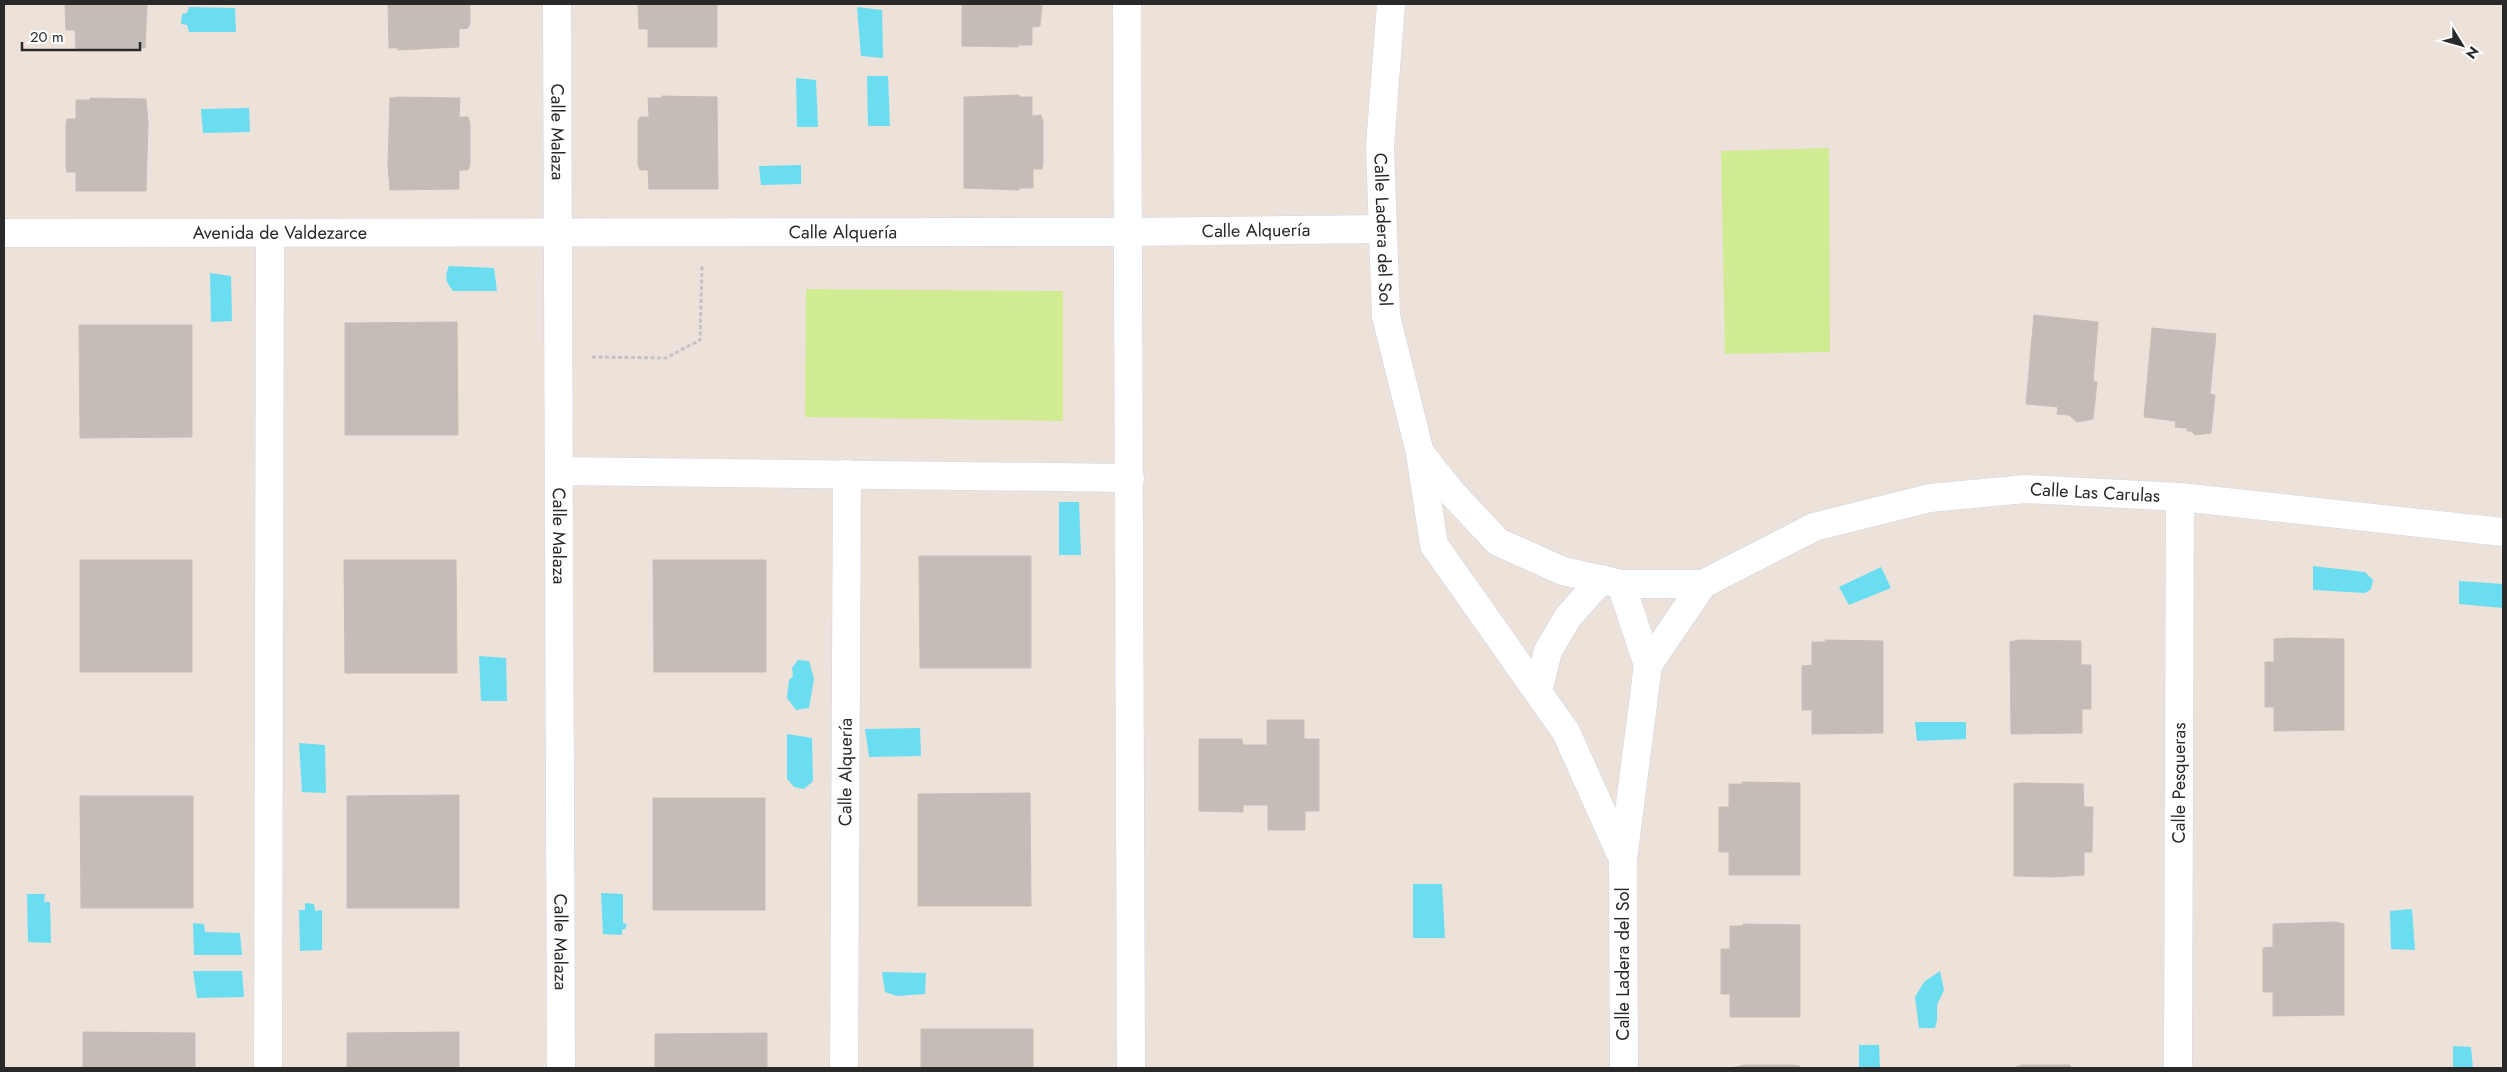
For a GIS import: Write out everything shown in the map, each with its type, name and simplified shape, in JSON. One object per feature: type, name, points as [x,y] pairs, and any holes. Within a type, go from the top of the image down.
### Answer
[{"type":"street","name":"Calle Malaza","points":[[557,4],[561,1068]]},
{"type":"street","points":[[1128,4],[1131,1068]]},
{"type":"street","name":"Calle Ladera del Sol","points":[[1391,4],[1380,146],[1386,316],[1420,453],[1434,545],[1566,732],[1623,859]]},
{"type":"street","name":"Calle Alquería","points":[[558,231],[1129,232],[1383,228]]},
{"type":"street","name":"Avenida de Valdezarce","points":[[4,233],[558,231]]},
{"type":"street","points":[[268,1068],[270,232]]},
{"type":"street","name":"Calle Ladera del Sol","points":[[1420,453],[1452,493],[1498,542],[1562,571],[1612,581],[1703,584]]},
{"type":"street","points":[[559,471],[1130,478]]},
{"type":"street","name":"Calle Alquería","points":[[844,1068],[847,474]]},
{"type":"street","name":"Calle Las Carulas","points":[[1703,584],[1814,526],[1930,498],[2026,489],[2180,497],[2503,532]]},
{"type":"street","name":"Calle Pesqueras","points":[[2178,1068],[2180,497]]},
{"type":"street","points":[[1538,692],[1548,651],[1568,617],[1612,581]]},
{"type":"street","name":"Calle Ladera del Sol","points":[[1612,581],[1648,665]]},
{"type":"street","name":"Calle Ladera del Sol","points":[[1624,1068],[1623,859],[1648,665],[1703,584]]},
{"type":"path","points":[[558,356],[666,358],[700,340],[702,232]]},
{"type":"green space","points":[[1829,148],[1830,352],[1725,354],[1721,151]]},
{"type":"green space","points":[[806,289],[1063,291],[1063,421],[805,417]]},
{"type":"water","points":[[189,7],[235,8],[236,32],[189,32],[187,25],[181,24],[182,14],[187,13]]},
{"type":"water","points":[[857,7],[882,10],[883,58],[861,56]]},
{"type":"water","points":[[867,76],[888,76],[890,126],[868,126]]},
{"type":"water","points":[[796,78],[816,80],[818,127],[797,127]]},
{"type":"water","points":[[249,108],[250,132],[203,133],[201,109]]},
{"type":"water","points":[[801,165],[801,184],[761,185],[759,166]]},
{"type":"water","points":[[449,266],[494,268],[497,291],[453,291],[446,280]]},
{"type":"water","points":[[210,273],[231,276],[232,321],[211,322]]},
{"type":"water","points":[[1059,502],[1079,502],[1081,555],[1059,555]]},
{"type":"water","points":[[2313,566],[2365,572],[2373,580],[2371,589],[2365,593],[2313,590]]},
{"type":"water","points":[[1881,567],[1891,588],[1849,605],[1839,587]]},
{"type":"water","points":[[2459,581],[2503,584],[2503,608],[2459,604]]},
{"type":"water","points":[[479,656],[506,658],[507,701],[481,701]]},
{"type":"water","points":[[798,660],[809,661],[814,679],[809,708],[796,710],[787,698],[789,680],[793,676],[792,668]]},
{"type":"water","points":[[1915,722],[1966,722],[1966,739],[1917,741]]},
{"type":"water","points":[[920,728],[921,756],[869,757],[865,729]]},
{"type":"water","points":[[787,734],[812,738],[813,781],[804,789],[794,787],[787,779]]},
{"type":"water","points":[[299,743],[325,745],[326,793],[302,792]]},
{"type":"water","points":[[1413,884],[1442,884],[1445,938],[1413,938]]},
{"type":"water","points":[[601,893],[623,894],[623,923],[627,924],[625,929],[622,930],[622,935],[603,934]]},
{"type":"water","points":[[27,894],[45,894],[44,902],[50,902],[51,943],[28,942]]},
{"type":"water","points":[[305,903],[314,904],[315,911],[322,910],[322,950],[300,951],[299,910],[305,910]]},
{"type":"water","points":[[2412,909],[2415,950],[2391,949],[2390,911]]},
{"type":"water","points":[[193,923],[204,924],[205,932],[240,933],[242,955],[194,955]]},
{"type":"water","points":[[193,971],[242,971],[244,997],[197,998]]},
{"type":"water","points":[[1940,971],[1944,990],[1937,1005],[1935,1028],[1919,1028],[1915,997],[1924,982]]},
{"type":"water","points":[[882,972],[926,973],[925,994],[897,996],[885,992]]},
{"type":"water","points":[[1859,1045],[1879,1045],[1880,1068],[1859,1068]]},
{"type":"water","points":[[2453,1046],[2471,1047],[2473,1068],[2453,1068]]},
{"type":"building","points":[[65,4],[147,4],[145,48],[76,49],[75,30],[66,30]]},
{"type":"building","points":[[388,4],[470,4],[470,23],[468,28],[459,29],[459,47],[398,50],[398,48],[389,48]]},
{"type":"building","points":[[638,4],[717,4],[717,47],[648,47],[648,29],[639,29]]},
{"type":"building","points":[[962,4],[1042,4],[1040,26],[1032,27],[1032,45],[1018,45],[1018,47],[962,46]]},
{"type":"building","points":[[1019,95],[1019,97],[1032,97],[1032,116],[1041,115],[1043,121],[1043,163],[1042,169],[1033,169],[1033,188],[1019,188],[1019,190],[964,188],[964,97]]},
{"type":"building","points":[[662,96],[717,97],[718,189],[649,189],[648,170],[640,170],[638,164],[638,122],[640,117],[649,117],[648,98],[662,98]]},
{"type":"building","points":[[90,98],[146,99],[148,124],[146,191],[76,191],[76,172],[67,172],[66,166],[66,125],[67,119],[76,119],[76,100],[90,100]]},
{"type":"building","points":[[390,98],[460,98],[459,117],[468,117],[470,123],[470,164],[468,170],[459,170],[459,189],[390,190],[388,165]]},
{"type":"building","points":[[2034,315],[2098,322],[2093,381],[2097,382],[2093,419],[2077,422],[2069,415],[2057,414],[2058,407],[2026,404]]},
{"type":"building","points":[[457,322],[458,435],[345,435],[345,323]]},
{"type":"building","points":[[79,325],[192,325],[192,437],[80,438]]},
{"type":"building","points":[[2152,328],[2216,334],[2210,394],[2215,395],[2211,433],[2195,435],[2191,431],[2187,431],[2187,428],[2175,427],[2176,421],[2144,417]]},
{"type":"building","points":[[919,556],[1031,556],[1031,668],[920,668]]},
{"type":"building","points":[[80,560],[192,560],[192,672],[80,672]]},
{"type":"building","points":[[344,560],[456,560],[457,673],[345,673]]},
{"type":"building","points":[[653,560],[766,560],[766,672],[654,672]]},
{"type":"building","points":[[2274,639],[2344,639],[2344,730],[2274,731],[2274,707],[2265,707],[2265,662],[2274,662]]},
{"type":"building","points":[[1825,640],[1883,641],[1883,733],[1812,734],[1812,710],[1802,710],[1802,666],[1812,665],[1812,642],[1826,642]]},
{"type":"building","points":[[2019,640],[2081,641],[2081,665],[2091,665],[2091,709],[2082,709],[2082,733],[2011,734],[2010,642]]},
{"type":"building","points":[[1267,720],[1304,720],[1304,739],[1319,739],[1319,811],[1305,811],[1305,830],[1268,830],[1268,805],[1243,805],[1243,812],[1199,811],[1199,739],[1242,739],[1243,745],[1267,745]]},
{"type":"building","points":[[1742,782],[1800,783],[1800,875],[1729,875],[1729,852],[1719,852],[1719,807],[1729,807],[1729,784],[1743,784]]},
{"type":"building","points":[[2014,784],[2083,784],[2084,807],[2093,807],[2092,852],[2084,852],[2084,875],[2055,877],[2014,876]]},
{"type":"building","points":[[1030,793],[1031,906],[918,906],[918,794]]},
{"type":"building","points":[[459,795],[459,908],[347,908],[347,796]]},
{"type":"building","points":[[80,796],[193,796],[193,908],[81,908]]},
{"type":"building","points":[[653,798],[765,798],[765,910],[653,910]]},
{"type":"building","points":[[2335,922],[2344,924],[2344,1015],[2273,1016],[2273,992],[2263,992],[2263,948],[2273,947],[2273,924]]},
{"type":"building","points":[[1743,924],[1800,925],[1800,1017],[1730,1017],[1730,994],[1721,994],[1721,949],[1730,949],[1730,926],[1743,926]]},
{"type":"building","points":[[921,1029],[1033,1029],[1033,1068],[921,1068]]},
{"type":"building","points":[[83,1032],[195,1033],[195,1068],[83,1068]]},
{"type":"building","points":[[459,1032],[459,1068],[347,1068],[347,1033]]},
{"type":"building","points":[[767,1033],[767,1068],[655,1068],[655,1034]]},
{"type":"building","points":[[1745,1065],[1792,1065],[1800,1066],[1800,1068],[1730,1068]]},
{"type":"building","points":[[2022,1065],[2070,1065],[2070,1067],[2084,1068],[2013,1068]]}]
